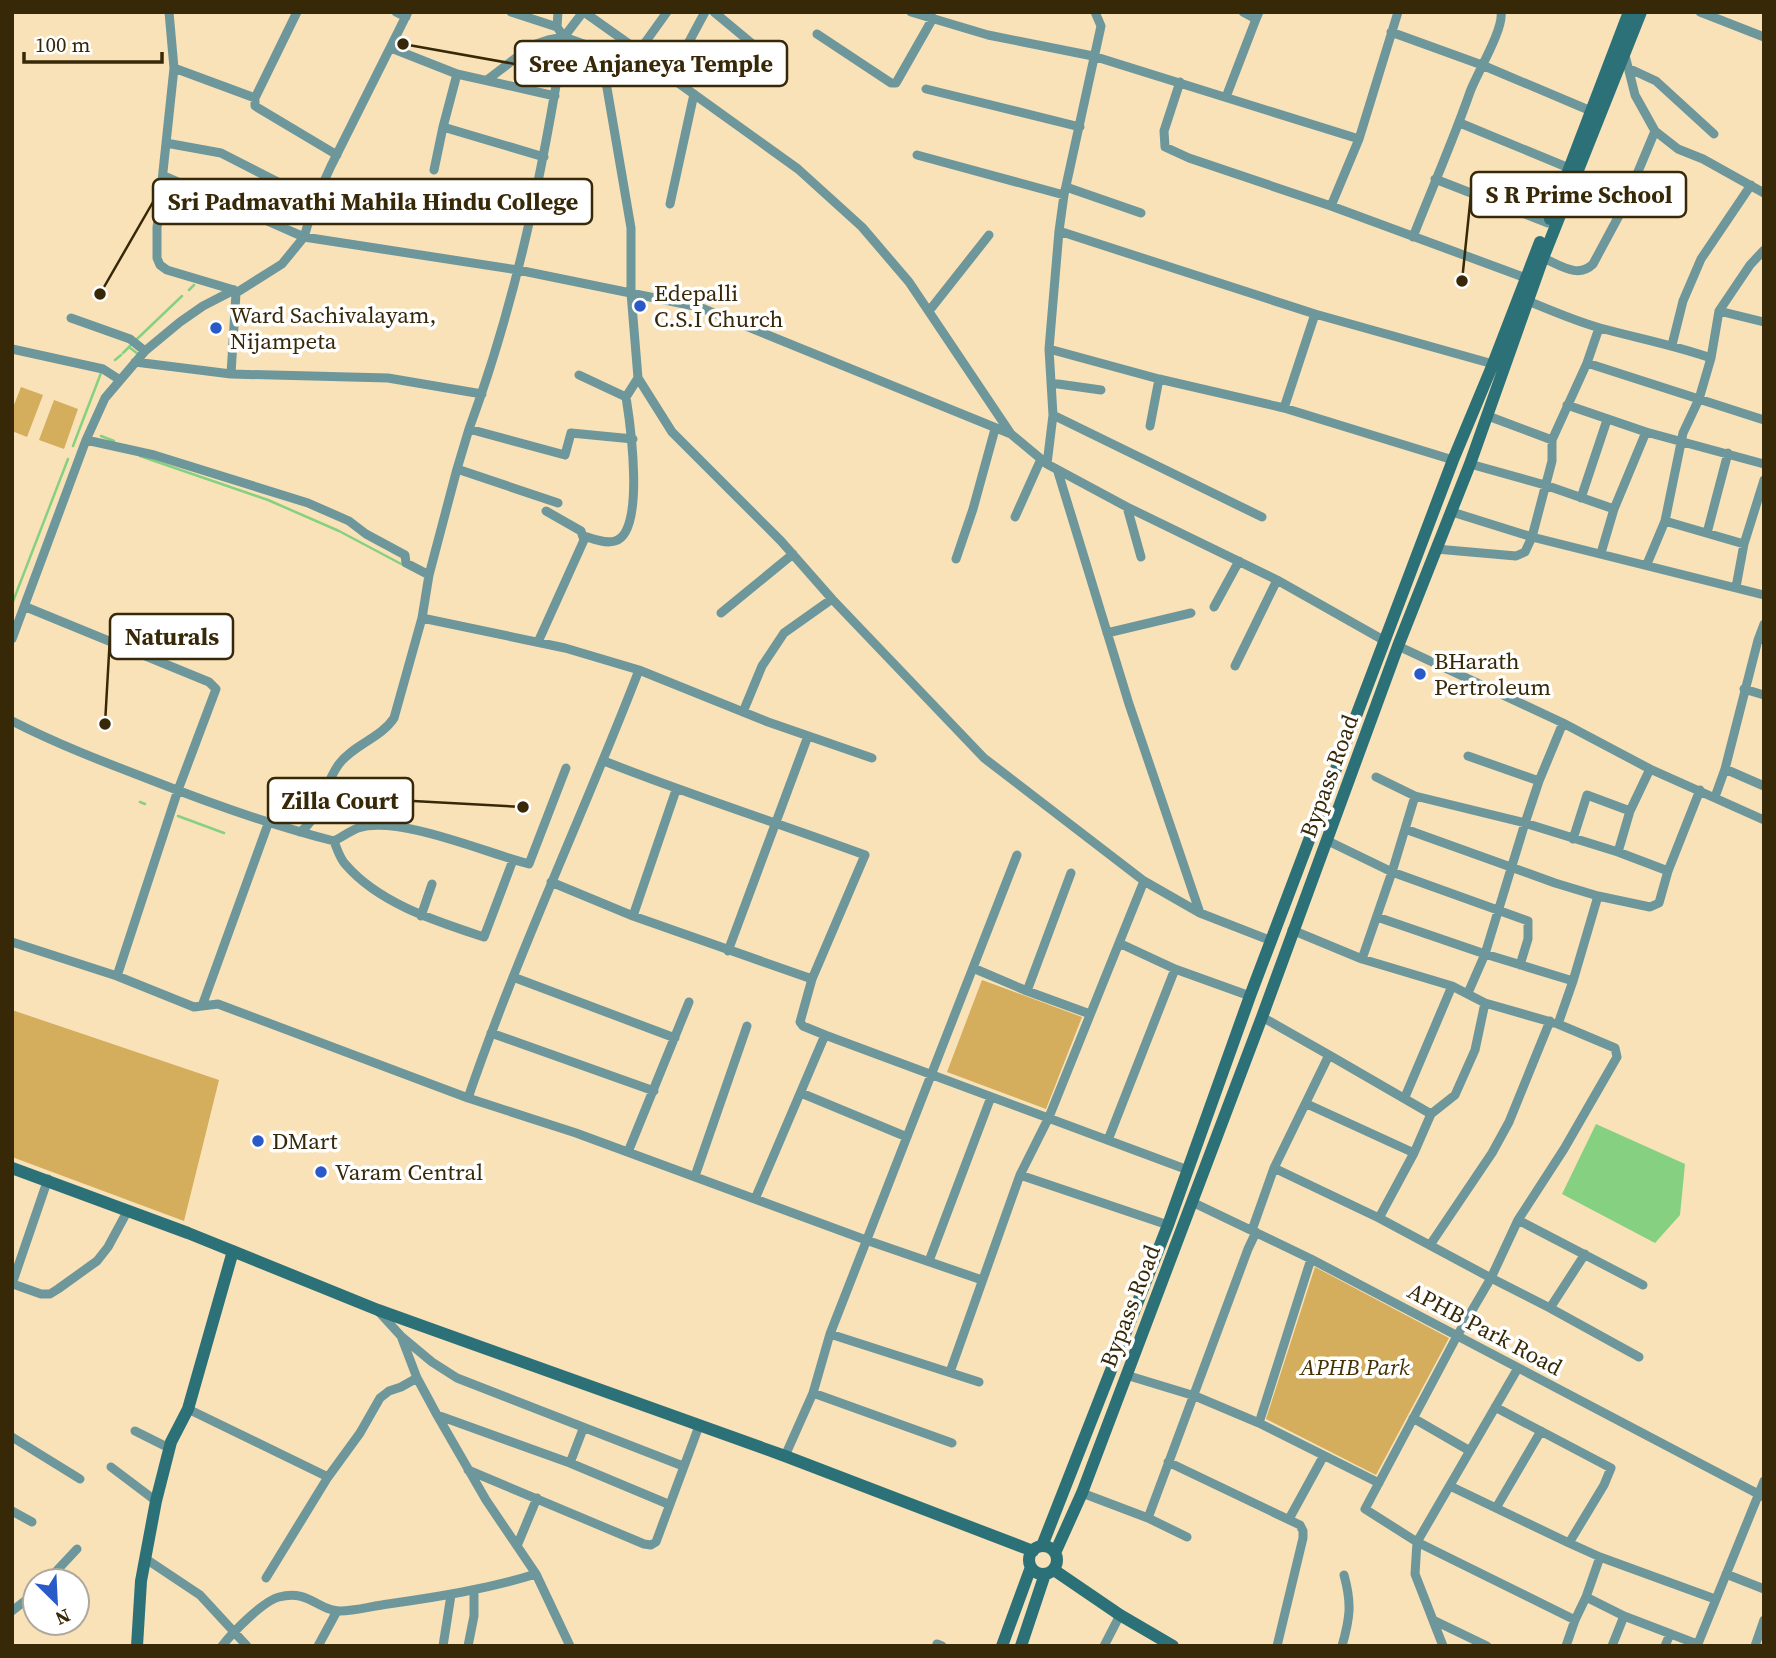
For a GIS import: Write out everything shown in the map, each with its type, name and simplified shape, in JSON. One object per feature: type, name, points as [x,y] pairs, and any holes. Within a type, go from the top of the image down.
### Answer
[{"type":"main road","name":"Bypass Road","points":[[1038,1549],[1168,1225],[1250,996],[1453,460],[1493,364],[1629,12]]},
{"type":"main road","name":"Bypass Road","points":[[1055,1553],[1082,1493],[1262,1017],[1398,646],[1488,416],[1543,258],[1641,12]]},
{"type":"main road","points":[[12,1168],[128,1210],[378,1310],[1038,1549],[1050,1548],[1055,1553],[1057,1562],[1049,1572],[1021,1646]]},
{"type":"main road","points":[[137,1646],[141,1581],[156,1501],[169,1448],[188,1409],[233,1251]]},
{"type":"main road","points":[[1002,1646],[1031,1567],[1030,1558],[1038,1549]]},
{"type":"main road","points":[[1031,1567],[1037,1573],[1049,1572],[1173,1646]]},
{"type":"street","points":[[169,12],[174,68],[157,228],[158,258],[160,265],[167,270],[235,292]]},
{"type":"street","points":[[297,12],[255,98],[255,106],[337,155]]},
{"type":"street","points":[[12,639],[86,440],[105,398],[145,351],[187,317],[282,264],[304,237],[315,201],[407,14],[396,12]]},
{"type":"street","points":[[511,12],[557,27],[564,37]]},
{"type":"street","points":[[557,27],[558,12]]},
{"type":"street","points":[[300,832],[313,818],[337,766],[344,758],[388,727],[394,718],[422,618],[429,575],[457,469],[518,270],[544,157],[564,37],[584,12],[639,51],[670,78],[798,169],[862,227],[909,282],[1011,434],[1044,462],[1058,472],[1127,507],[1277,580],[1385,641]]},
{"type":"street","points":[[639,51],[667,12]]},
{"type":"street","points":[[670,78],[705,12]]},
{"type":"street","points":[[714,12],[729,17],[780,67]]},
{"type":"street","points":[[911,12],[988,34],[1093,56],[1359,139]]},
{"type":"street","points":[[1016,516],[1044,462],[1053,415],[1049,349],[1059,231],[1065,191],[1101,26],[1095,12]]},
{"type":"street","points":[[1226,97],[1258,16],[1242,12]]},
{"type":"street","points":[[1331,206],[1359,139],[1398,12]]},
{"type":"street","points":[[1413,237],[1503,17],[1502,12]]},
{"type":"street","points":[[1700,12],[1764,37]]},
{"type":"street","points":[[817,34],[891,83],[896,83],[933,18]]},
{"type":"street","points":[[1391,32],[1482,65],[1591,111]]},
{"type":"street","points":[[487,80],[533,45],[564,37],[596,48],[601,53],[631,228],[631,293],[638,379],[672,432],[793,554],[832,599],[984,758],[1144,881],[1200,913],[1272,941]]},
{"type":"street","points":[[391,48],[457,74],[555,96]]},
{"type":"street","points":[[1625,49],[1635,95],[1655,131],[1678,149],[1764,193]]},
{"type":"street","points":[[174,68],[255,98]]},
{"type":"street","points":[[1628,68],[1656,81],[1714,134]]},
{"type":"street","points":[[435,170],[457,74]]},
{"type":"street","points":[[1180,82],[1164,131],[1165,147],[1189,158],[1331,206],[1526,278]]},
{"type":"street","points":[[926,89],[1080,127]]},
{"type":"street","points":[[670,204],[694,94]]},
{"type":"street","points":[[1460,123],[1569,168]]},
{"type":"street","points":[[443,127],[544,157]]},
{"type":"street","points":[[1543,258],[1576,272],[1587,270],[1593,264],[1622,209],[1655,131]]},
{"type":"street","points":[[166,143],[221,153],[315,201]]},
{"type":"street","points":[[917,155],[1142,213]]},
{"type":"street","points":[[164,176],[304,237],[518,270],[699,307],[1011,434]]},
{"type":"street","points":[[1435,180],[1548,223]]},
{"type":"street","points":[[1672,345],[1683,301],[1702,259],[1751,185]]},
{"type":"street","points":[[1059,231],[1315,314],[1493,364]]},
{"type":"street","points":[[929,311],[989,235]]},
{"type":"street","points":[[1647,564],[1665,521],[1681,442],[1699,399],[1711,358],[1719,312],[1750,265],[1764,250]]},
{"type":"street","points":[[231,374],[235,292]]},
{"type":"street","points":[[1528,301],[1599,328],[1672,345],[1711,358]]},
{"type":"street","points":[[1719,312],[1764,322]]},
{"type":"street","points":[[1284,408],[1315,314]]},
{"type":"street","points":[[71,318],[130,339],[145,351]]},
{"type":"street","points":[[1436,549],[1516,556],[1525,552],[1532,537],[1552,461],[1552,440],[1587,363],[1599,328]]},
{"type":"street","points":[[12,349],[103,369],[120,380]]},
{"type":"street","points":[[1049,349],[1159,379],[1284,408],[1453,460]]},
{"type":"street","points":[[135,362],[231,374],[388,378],[482,394]]},
{"type":"street","points":[[1587,363],[1764,420]]},
{"type":"street","points":[[579,375],[626,397]]},
{"type":"street","points":[[584,536],[602,542],[616,541],[627,533],[632,512],[633,439],[626,397],[638,379]]},
{"type":"street","points":[[1150,426],[1159,379]]},
{"type":"street","points":[[1051,383],[1101,390]]},
{"type":"street","points":[[1567,405],[1646,432],[1764,464]]},
{"type":"street","points":[[1053,415],[1262,517]]},
{"type":"street","points":[[1488,416],[1552,440]]},
{"type":"street","points":[[1581,498],[1607,420]]},
{"type":"street","points":[[469,429],[565,455],[571,433],[633,439]]},
{"type":"street","points":[[956,559],[995,429]]},
{"type":"street","points":[[1601,553],[1614,509],[1646,432]]},
{"type":"street","points":[[86,440],[154,455],[308,503],[349,521],[366,534],[405,555],[406,563],[429,575]]},
{"type":"street","points":[[1707,533],[1728,453]]},
{"type":"street","points":[[1470,464],[1545,485],[1614,509]]},
{"type":"street","points":[[457,469],[558,503]]},
{"type":"street","points":[[1058,472],[1107,633],[1200,913]]},
{"type":"street","points":[[1736,587],[1744,544],[1760,506],[1764,480]]},
{"type":"street","points":[[1127,507],[1141,557]]},
{"type":"street","points":[[538,642],[584,540],[581,531],[546,510]]},
{"type":"street","points":[[1452,512],[1532,537],[1764,595]]},
{"type":"street","points":[[1665,521],[1744,544]]},
{"type":"street","points":[[721,612],[793,554]]},
{"type":"street","points":[[1214,607],[1239,561]]},
{"type":"street","points":[[1235,667],[1277,580]]},
{"type":"street","points":[[744,712],[762,666],[784,632],[832,599]]},
{"type":"street","points":[[26,607],[213,685],[216,693],[178,790],[117,976]]},
{"type":"street","points":[[1107,633],[1191,613]]},
{"type":"street","points":[[422,618],[538,642],[639,670],[744,712],[872,758]]},
{"type":"street","points":[[1718,789],[1764,624]]},
{"type":"street","points":[[1398,646],[1563,723],[1650,769],[1700,790],[1718,789],[1764,820]]},
{"type":"street","points":[[468,1098],[491,1032],[639,670]]},
{"type":"street","points":[[1744,689],[1764,695]]},
{"type":"street","points":[[12,721],[58,744],[268,824],[334,841],[359,828],[393,826],[529,864],[566,768]]},
{"type":"street","points":[[1468,993],[1485,954],[1539,781],[1563,723]]},
{"type":"street","points":[[728,951],[774,821],[808,736]]},
{"type":"street","points":[[1468,756],[1539,781]]},
{"type":"street","points":[[604,761],[676,790],[774,821],[865,855],[812,979],[800,1023],[803,1026],[1188,1170]]},
{"type":"street","points":[[1618,852],[1630,811],[1650,769]]},
{"type":"street","points":[[1725,769],[1764,786]]},
{"type":"street","points":[[1376,778],[1415,796],[1525,823],[1618,852],[1668,871]]},
{"type":"street","points":[[633,916],[676,790]]},
{"type":"street","points":[[1405,830],[1598,896],[1650,907],[1660,902],[1668,871],[1700,790]]},
{"type":"street","points":[[1573,839],[1587,795],[1630,811]]},
{"type":"street","points":[[1362,959],[1415,796]]},
{"type":"street","points":[[202,1006],[268,824]]},
{"type":"street","points":[[334,841],[344,864],[379,893],[421,916],[484,937],[513,860]]},
{"type":"street","points":[[1328,841],[1392,872],[1528,921],[1528,939],[1520,965]]},
{"type":"street","points":[[785,1456],[813,1393],[830,1334],[1017,855]]},
{"type":"street","points":[[1027,991],[1071,873]]},
{"type":"street","points":[[950,1372],[1020,1175],[1049,1117],[1144,881]]},
{"type":"street","points":[[551,882],[633,916],[812,979]]},
{"type":"street","points":[[421,916],[432,884]]},
{"type":"street","points":[[1430,1245],[1492,1153],[1509,1122],[1573,981],[1598,896]]},
{"type":"street","points":[[1377,917],[1573,981]]},
{"type":"street","points":[[1292,930],[1362,959],[1452,986],[1485,1003],[1554,1022],[1615,1048],[1617,1057],[1564,1149],[1518,1220],[1491,1278],[1365,1509],[1417,1542],[1575,1620]]},
{"type":"street","points":[[12,942],[117,976],[194,1007],[218,1004],[468,1098],[628,1152],[982,1280]]},
{"type":"street","points":[[1119,943],[1175,969],[1250,996]]},
{"type":"street","points":[[973,968],[1090,1014]]},
{"type":"street","points":[[1108,1140],[1175,969]]},
{"type":"street","points":[[513,977],[675,1038]]},
{"type":"street","points":[[1405,1097],[1452,986]]},
{"type":"street","points":[[628,1152],[689,1002]]},
{"type":"street","points":[[1379,1218],[1432,1114],[1455,1095],[1475,1050],[1485,1003]]},
{"type":"street","points":[[1262,1017],[1432,1114]]},
{"type":"street","points":[[695,1177],[747,1026]]},
{"type":"street","points":[[491,1032],[654,1091]]},
{"type":"street","points":[[755,1199],[825,1035]]},
{"type":"street","points":[[1148,1518],[1248,1249],[1274,1168],[1329,1055]]},
{"type":"street","points":[[801,1094],[907,1138]]},
{"type":"street","points":[[929,1261],[991,1097]]},
{"type":"street","points":[[1307,1104],[1414,1153]]},
{"type":"street","points":[[1274,1168],[1379,1218],[1639,1357]]},
{"type":"street","points":[[1020,1175],[1168,1225]]},
{"type":"street","points":[[48,1179],[12,1284],[41,1294],[50,1294],[58,1289],[97,1261],[108,1247],[128,1210]]},
{"type":"street","name":"APHB Park Road","points":[[1192,1202],[1311,1259],[1761,1496]]},
{"type":"street","points":[[1518,1220],[1643,1285]]},
{"type":"street","points":[[1550,1308],[1585,1254]]},
{"type":"street","points":[[1259,1423],[1311,1259]]},
{"type":"street","points":[[378,1310],[401,1336],[448,1374],[683,1466]]},
{"type":"street","points":[[830,1334],[979,1381]]},
{"type":"street","points":[[401,1336],[417,1378],[437,1415],[468,1470],[536,1574],[570,1646]]},
{"type":"street","points":[[1443,1646],[1415,1574],[1417,1542],[1518,1368]]},
{"type":"street","points":[[1126,1375],[1195,1396],[1259,1423],[1379,1483]]},
{"type":"street","points":[[266,1578],[380,1398],[388,1391],[401,1388],[417,1378]]},
{"type":"street","points":[[813,1393],[952,1443]]},
{"type":"street","points":[[1495,1407],[1611,1468],[1604,1485],[1569,1543]]},
{"type":"street","points":[[188,1409],[328,1478]]},
{"type":"street","points":[[437,1415],[570,1463],[668,1504]]},
{"type":"street","points":[[1413,1418],[1470,1451]]},
{"type":"street","points":[[468,1470],[651,1545],[656,1542],[699,1426]]},
{"type":"street","points":[[570,1463],[583,1429]]},
{"type":"street","points":[[135,1431],[169,1448]]},
{"type":"street","points":[[1496,1508],[1541,1431]]},
{"type":"street","points":[[12,1437],[80,1479]]},
{"type":"street","points":[[1289,1519],[1323,1457]]},
{"type":"street","points":[[1168,1462],[1300,1525],[1303,1538],[1277,1646]]},
{"type":"street","points":[[111,1467],[156,1501]]},
{"type":"street","points":[[1586,1597],[1624,1616],[1697,1645],[1761,1496],[1764,1481]]},
{"type":"street","points":[[1450,1486],[1600,1558],[1716,1599]]},
{"type":"street","points":[[1082,1493],[1148,1518],[1186,1537]]},
{"type":"street","points":[[517,1546],[537,1498]]},
{"type":"street","points":[[12,1511],[32,1522]]},
{"type":"street","points":[[60,1567],[77,1549]]},
{"type":"street","points":[[1566,1646],[1600,1558]]},
{"type":"street","points":[[146,1559],[200,1595],[247,1646]]},
{"type":"street","points":[[222,1646],[233,1630],[275,1597],[294,1594],[337,1611],[474,1591],[536,1574]]},
{"type":"street","points":[[1726,1574],[1764,1589]]},
{"type":"street","points":[[1342,1646],[1350,1617],[1350,1596],[1344,1575]]},
{"type":"street","points":[[468,1646],[474,1616],[474,1591]]},
{"type":"street","points":[[443,1646],[451,1595]]},
{"type":"street","points":[[322,1644],[337,1611]]},
{"type":"street","points":[[1104,1646],[1120,1615]]},
{"type":"street","points":[[1612,1646],[1624,1616]]},
{"type":"street","points":[[1433,1620],[1487,1646]]},
{"type":"street","points":[[1755,1646],[1764,1620]]},
{"type":"street","points":[[1665,1646],[1670,1634]]},
{"type":"green space","points":[[21,387],[43,395],[27,437],[12,431],[12,410]]},
{"type":"green space","points":[[54,400],[78,409],[64,449],[39,440]]},
{"type":"green space","points":[[982,980],[1082,1017],[1046,1109],[947,1072]]},
{"type":"green space","points":[[12,1010],[219,1080],[184,1221],[12,1157]]},
{"type":"green space","name":"APHB Park","points":[[1315,1267],[1449,1338],[1376,1475],[1266,1419]]},
{"type":"shaded area","points":[[1596,1124],[1685,1164],[1680,1215],[1655,1243],[1562,1194]]},
{"type":"waterway","points":[[189,290],[194,285]]},
{"type":"waterway","points":[[137,339],[182,296]]},
{"type":"waterway","points":[[123,353],[130,346]]},
{"type":"waterway","points":[[129,347],[138,354]]},
{"type":"waterway","points":[[115,360],[121,355]]},
{"type":"waterway","points":[[73,446],[101,373]]},
{"type":"waterway","points":[[101,436],[114,441]]},
{"type":"waterway","points":[[140,456],[268,500],[339,531],[405,566]]},
{"type":"waterway","points":[[12,604],[68,459]]},
{"type":"waterway","points":[[140,802],[145,804]]},
{"type":"waterway","points":[[178,816],[224,833]]},
{"type":"place","name":"Sree Anjaneya Temple","points":[[403,44]]},
{"type":"place","name":"S R Prime School","points":[[1462,281]]},
{"type":"place","name":"Sri Padmavathi Mahila Hindu College","points":[[100,294]]},
{"type":"place","name":"Edepalli C.S.I Church","points":[[640,306]]},
{"type":"place","name":"Ward Sachivalayam, Nijampeta","points":[[216,328]]},
{"type":"place","name":"BHarath Pertroleum","points":[[1420,674]]},
{"type":"place","name":"Naturals","points":[[105,724]]},
{"type":"place","name":"Zilla Court","points":[[523,807]]},
{"type":"place","name":"DMart","points":[[258,1141]]},
{"type":"place","name":"Varam Central","points":[[321,1172]]}]
